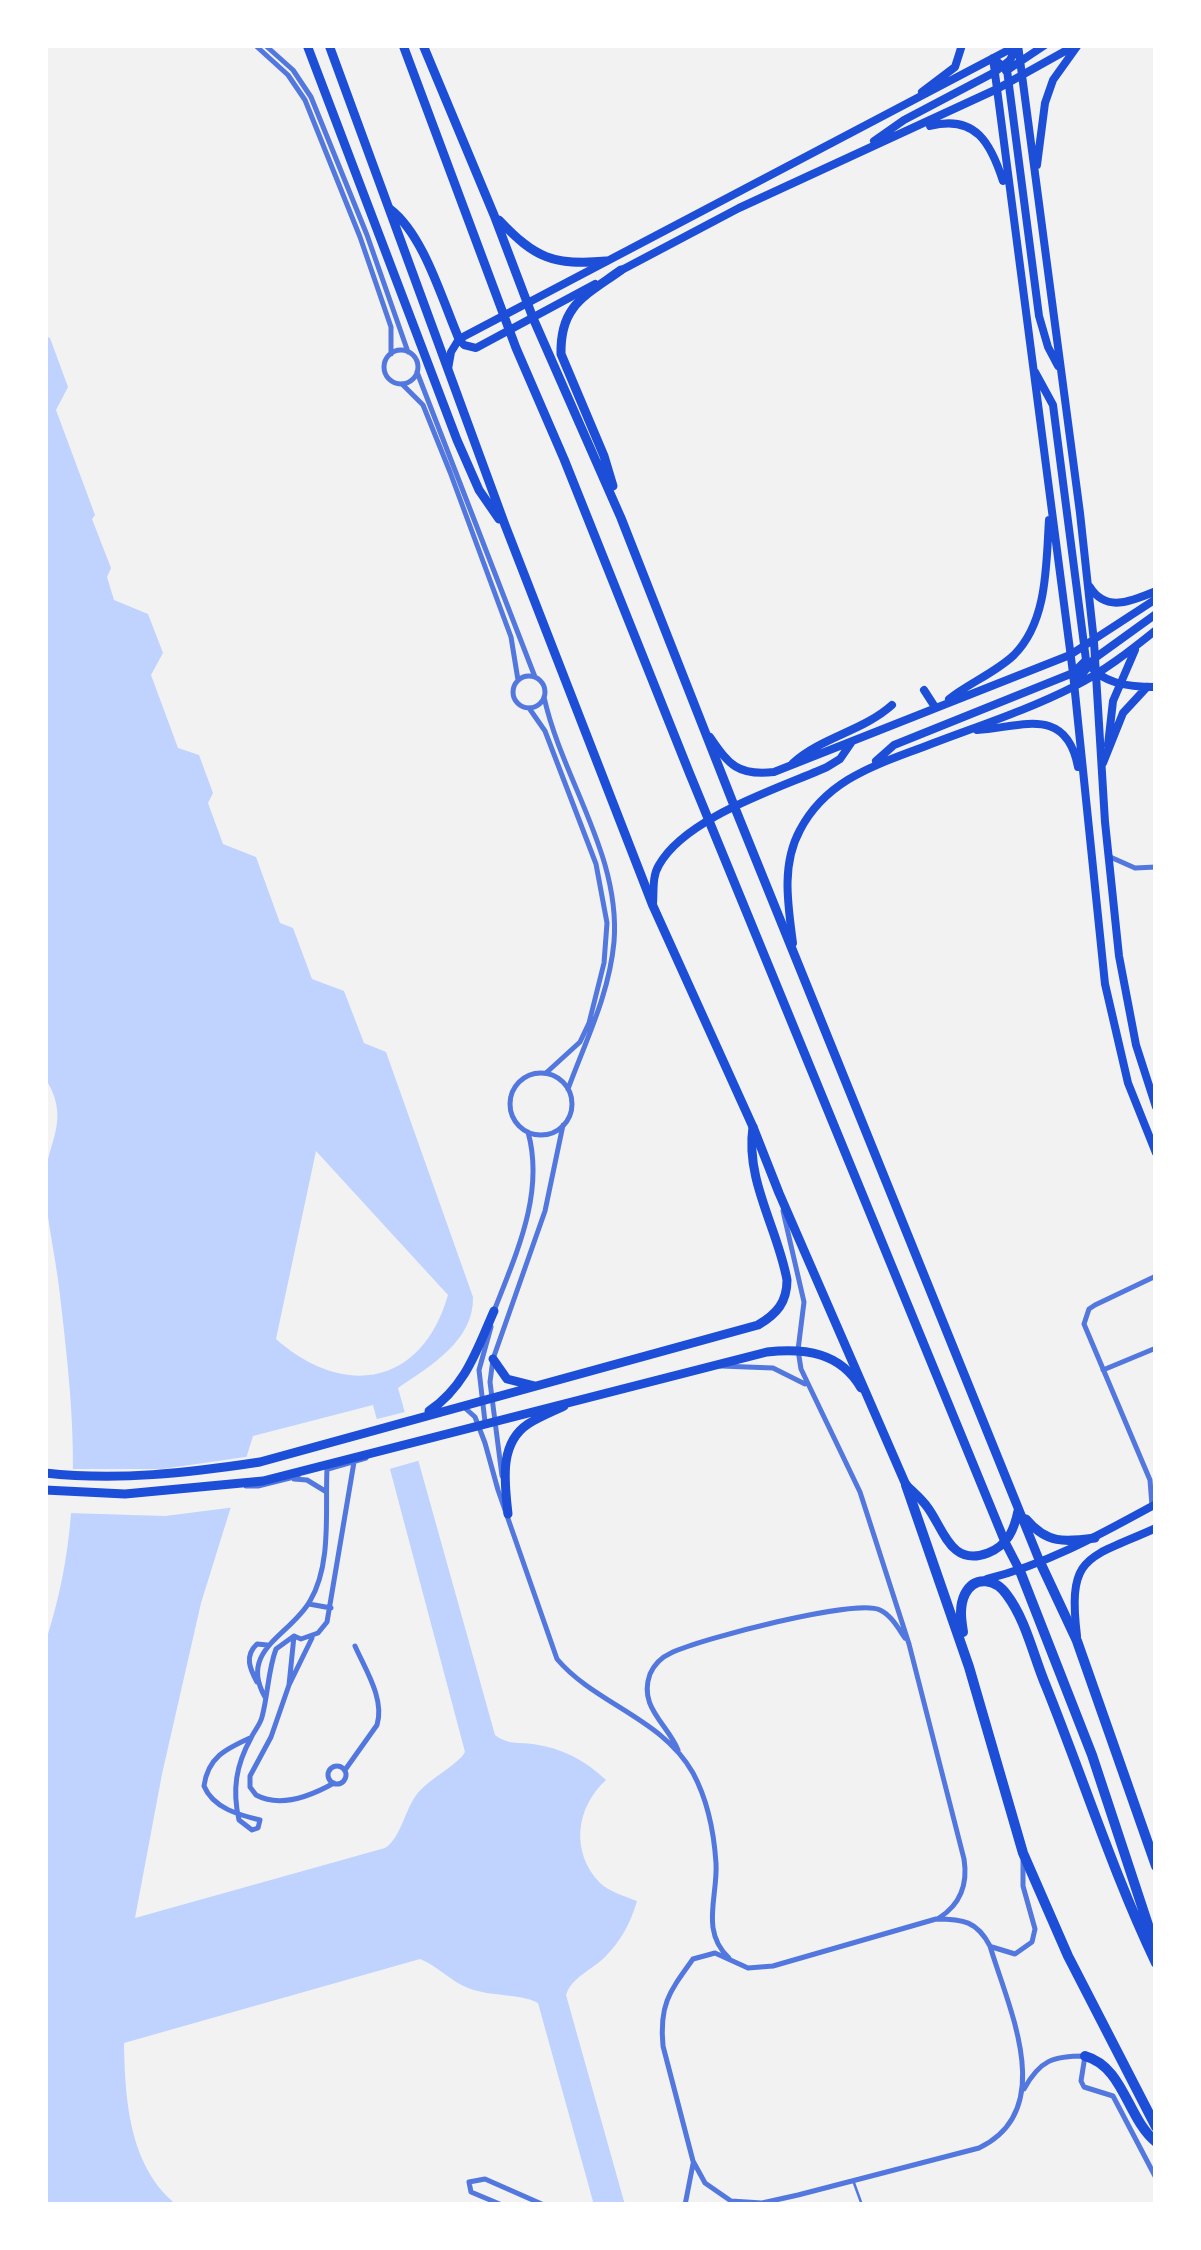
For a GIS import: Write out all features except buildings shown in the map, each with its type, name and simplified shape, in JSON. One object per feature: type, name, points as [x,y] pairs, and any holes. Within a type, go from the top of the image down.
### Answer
[{"type":"highway","points":[[906,1485],[969,1667],[1023,1853],[1068,1956],[1156,2128]]},
{"type":"highway","points":[[1040,1562],[1077,1641],[1156,1866]]},
{"type":"highway","points":[[1020,1570],[1092,1755],[1156,1950]]},
{"type":"highway","points":[[969,1667],[961,1608],[964,1596],[977,1581],[993,1582],[1010,1597],[1123,1893],[1156,1963]]},
{"type":"highway","points":[[1085,2056],[1108,2068],[1145,2133],[1156,2142]]},
{"type":"main road","points":[[307,45],[457,440],[479,490],[505,525]]},
{"type":"main road","points":[[329,45],[505,525],[653,906],[754,1127],[906,1485],[929,1509],[950,1547],[960,1553],[982,1555],[1006,1542],[1015,1527],[1018,1510]]},
{"type":"main road","points":[[403,45],[508,330],[1020,1570]]},
{"type":"main road","points":[[423,45],[526,302],[621,518],[1040,1562]]},
{"type":"main road","points":[[912,102],[955,67],[962,45]]},
{"type":"main road","points":[[997,89],[1018,45]]},
{"type":"main road","points":[[864,148],[904,120],[996,72],[1018,45]]},
{"type":"main road","points":[[448,368],[451,352],[459,340],[526,302],[993,58],[1009,59],[1045,45]]},
{"type":"main road","points":[[907,132],[1077,45]]},
{"type":"main road","points":[[1036,174],[1045,103],[1053,80],[1077,45]]},
{"type":"main road","points":[[993,58],[1073,673],[1105,984],[1128,1083],[1156,1153]]},
{"type":"main road","points":[[1009,59],[1021,76],[1036,174],[1094,642],[1090,661],[1074,686]]},
{"type":"main road","points":[[1009,59],[1039,316],[1048,348],[1062,372]]},
{"type":"main road","points":[[388,207],[402,218],[416,240],[459,340],[476,348],[739,208],[864,148],[907,132],[955,122],[979,133],[992,150],[1009,198]]},
{"type":"main road","points":[[494,215],[531,251],[551,260],[574,264],[606,262]]},
{"type":"main road","points":[[620,270],[579,300],[565,320],[561,354],[604,456],[621,518]]},
{"type":"main road","points":[[1032,368],[1053,405],[1084,648],[1095,674],[1108,856],[1128,1013],[1156,1107]]},
{"type":"main road","points":[[939,706],[1015,653],[1024,640],[1042,597],[1050,501]]},
{"type":"main road","points":[[1087,584],[1097,598],[1110,604],[1156,595]]},
{"type":"main road","points":[[708,733],[726,759],[745,772],[760,774],[787,768],[1070,655],[1094,642],[1156,595]]},
{"type":"main road","points":[[794,949],[787,882],[792,847],[810,813],[837,785],[894,745],[1073,673],[1156,614]]},
{"type":"main road","points":[[869,766],[967,731],[1074,686],[1156,630]]},
{"type":"main road","points":[[1108,745],[1119,684],[1138,644]]},
{"type":"main road","points":[[1095,674],[1119,684],[1151,687]]},
{"type":"main road","points":[[1101,772],[1123,712],[1151,687]]},
{"type":"main road","points":[[924,690],[939,706],[951,736]]},
{"type":"main road","points":[[787,768],[820,742],[892,705]]},
{"type":"main road","points":[[919,714],[933,744]]},
{"type":"main road","points":[[967,731],[1028,722],[1059,732],[1075,754],[1088,823]]},
{"type":"main road","points":[[653,906],[659,865],[684,838],[709,820],[827,767],[840,759],[854,740]]},
{"type":"main road","points":[[45,1473],[125,1478],[260,1462],[748,1329],[778,1310],[787,1280],[752,1161],[754,1127]]},
{"type":"main road","points":[[416,1418],[448,1397],[464,1378],[494,1310]]},
{"type":"main road","points":[[45,1490],[125,1494],[263,1481],[767,1352],[798,1350],[842,1364],[882,1424]]},
{"type":"main road","points":[[493,1359],[502,1375],[513,1383],[543,1387]]},
{"type":"main road","points":[[508,1514],[506,1460],[514,1438],[531,1422],[574,1400]]},
{"type":"main road","points":[[977,1581],[1040,1562],[1154,1506]]},
{"type":"main road","points":[[1018,1510],[1038,1532],[1053,1540],[1095,1538]]},
{"type":"main road","points":[[1077,1641],[1074,1585],[1082,1568],[1102,1552],[1156,1532]]},
{"type":"street","points":[[254,45],[294,83],[320,134],[390,328],[390,354],[385,371],[389,379],[402,384],[424,405],[511,637],[518,680],[513,688],[514,698],[520,706],[529,708],[544,697]]},
{"type":"street","points":[[265,45],[293,70],[311,97],[367,235],[408,352],[415,358],[417,372],[534,677],[542,683],[603,861],[614,912],[612,955],[600,1011],[568,1090],[570,1111],[563,1124],[545,1211],[493,1359],[485,1422],[508,1514],[556,1659],[679,1752]]},
{"type":"street","points":[[390,354],[408,352]]},
{"type":"street","points":[[402,384],[417,372]]},
{"type":"street","points":[[518,680],[534,677]]},
{"type":"street","points":[[508,1514],[485,1422],[486,1401],[479,1370],[494,1310],[532,1204],[534,1154],[528,1132],[513,1116],[512,1094],[526,1077],[546,1073],[580,1042],[589,1023],[604,963],[607,923],[596,864],[545,731],[529,708]]},
{"type":"street","points":[[1108,856],[1135,868],[1156,867]]},
{"type":"street","points":[[1144,1071],[1156,1066]]},
{"type":"street","points":[[546,1073],[559,1079],[568,1090]]},
{"type":"street","points":[[528,1132],[543,1134],[563,1124]]},
{"type":"street","points":[[779,1193],[804,1302],[798,1350],[801,1369],[860,1492],[908,1644],[965,1866],[964,1888],[957,1903],[936,1920]]},
{"type":"street","points":[[1154,1506],[1150,1480],[1084,1324],[1087,1312],[1095,1304],[1156,1276]]},
{"type":"street","points":[[1103,1370],[1156,1348]]},
{"type":"street","points":[[716,1366],[772,1368],[808,1386]]},
{"type":"street","points":[[460,1406],[485,1422]]},
{"type":"street","points":[[243,1484],[258,1486],[286,1480],[354,1462],[376,1451]]},
{"type":"street","points":[[354,1462],[331,1608],[325,1626],[313,1636],[289,1685],[272,1737],[250,1776],[252,1791],[260,1798],[299,1798],[344,1780],[345,1770],[380,1716],[379,1704],[355,1646]]},
{"type":"street","points":[[258,1684],[260,1658],[267,1645],[290,1629],[309,1604],[322,1559],[328,1469]]},
{"type":"street","points":[[286,1480],[306,1480],[326,1492]]},
{"type":"street","points":[[309,1604],[331,1608]]},
{"type":"street","points":[[735,1964],[718,1947],[713,1934],[713,1834],[694,1776],[648,1703],[650,1673],[669,1653],[782,1621],[855,1606],[880,1610],[908,1644]]},
{"type":"street","points":[[289,1685],[294,1636],[290,1629]]},
{"type":"street","points":[[294,1636],[313,1636]]},
{"type":"street","points":[[250,1738],[226,1749],[212,1761],[204,1782],[210,1797],[238,1817],[234,1784],[250,1738],[261,1721],[276,1649],[294,1636]]},
{"type":"street","points":[[265,1697],[249,1668],[251,1651],[258,1644],[267,1645]]},
{"type":"street","points":[[334,1783],[328,1776],[330,1769],[340,1766],[345,1770]]},
{"type":"street","points":[[990,1946],[1015,1954],[1032,1942],[1035,1929],[1023,1886],[1023,1853]]},
{"type":"street","points":[[1023,2091],[1022,2054],[990,1946],[981,1930],[961,1920],[936,1920],[772,1966],[748,1968],[715,1953],[702,1954],[693,1959],[669,1992],[663,2008],[663,2046],[693,2161],[705,2183],[731,2201],[762,2203],[988,2144],[1008,2124],[1037,2068],[1056,2056],[1085,2056],[1081,2080],[1084,2087],[1113,2096],[1156,2178]]},
{"type":"street","points":[[684,2205],[693,2161]]},
{"type":"street","points":[[502,2205],[471,2192],[470,2182],[484,2179],[544,2205]]},
{"type":"street","points":[[780,2205],[798,2195]]},
{"type":"lane","points":[[854,2181],[862,2205]]},
{"type":"water","points":[[45,336],[50,338],[68,387],[56,410],[95,515],[92,519],[111,568],[107,577],[114,600],[148,614],[163,653],[151,675],[178,748],[199,755],[213,793],[208,803],[223,844],[256,857],[280,923],[293,928],[312,979],[344,991],[364,1043],[386,1052],[473,1297],[466,1327],[458,1339],[436,1361],[398,1388],[495,1735],[509,1742],[563,1752],[590,1766],[606,1780],[583,1816],[580,1830],[584,1858],[600,1883],[637,1901],[616,1944],[566,1995],[625,2205],[594,2205],[538,2003],[468,1988],[420,1959],[124,2043],[129,2109],[139,2152],[161,2189],[177,2205],[45,2205],[45,1644],[67,1554],[73,1467],[64,1334],[45,1188],[57,1108],[45,1078]],"holes":[[[316,1151],[448,1295],[436,1325],[420,1349],[400,1365],[378,1374],[328,1370],[302,1358],[276,1339]],[[373,1405],[465,1752],[417,1794],[385,1848],[135,1918],[162,1774],[201,1603],[253,1436]]]},
{"type":"pier","points":[[409,1411],[421,1460],[386,1470],[373,1420]]},
{"type":"pier","points":[[252,1456],[236,1507],[165,1516],[68,1513],[69,1469],[162,1469]]}]
